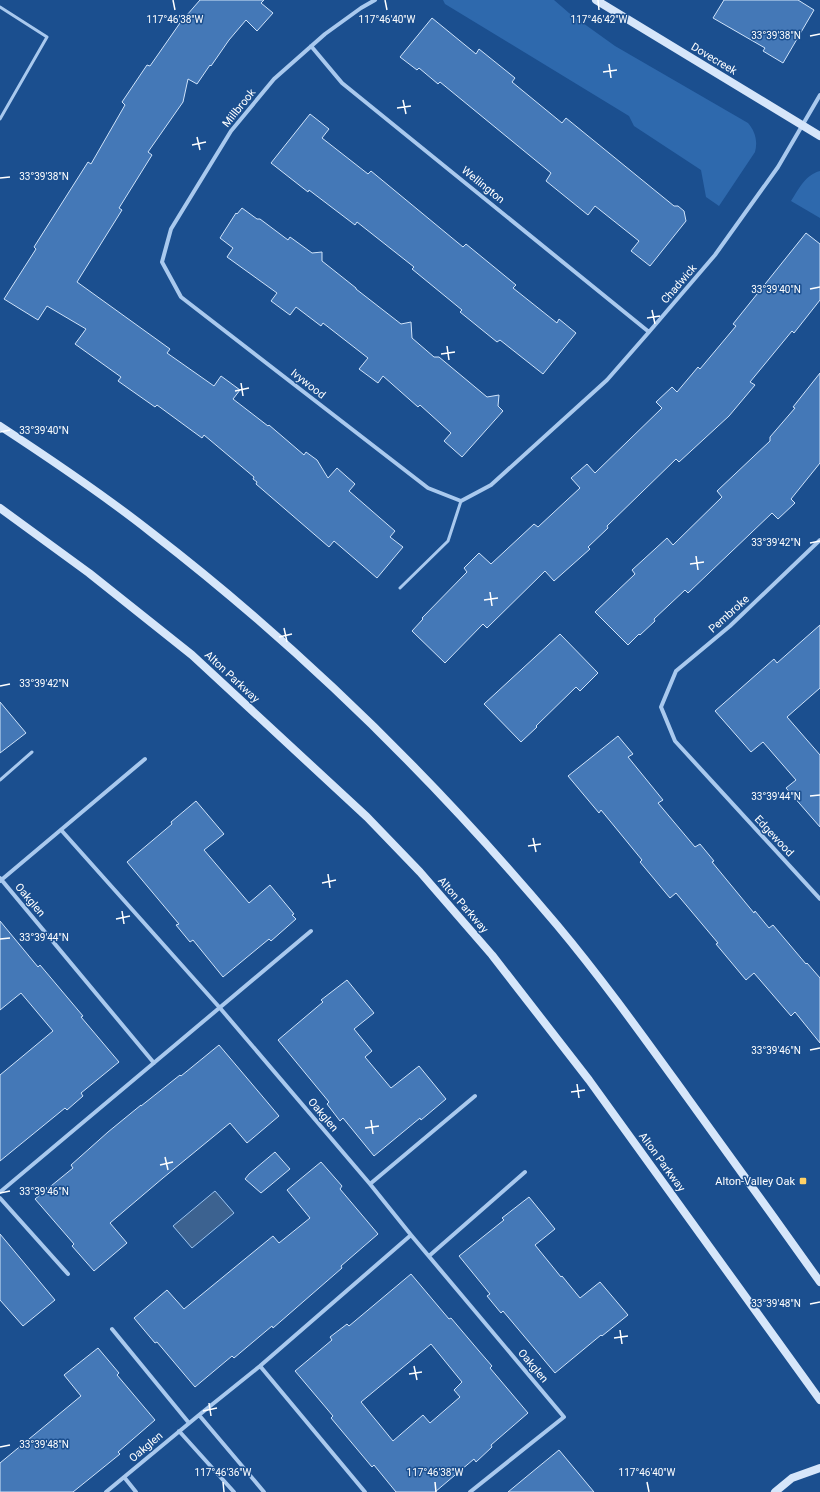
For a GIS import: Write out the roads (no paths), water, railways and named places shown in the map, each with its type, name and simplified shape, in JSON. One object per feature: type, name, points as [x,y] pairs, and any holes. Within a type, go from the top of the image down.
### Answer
[{"type":"main road","name":"Dovecreek","points":[[596,0],[820,136]]},
{"type":"main road","points":[[0,426],[89,486],[151,532],[270,631],[332,687],[401,753],[478,835],[558,927],[666,1068],[820,1282]]},
{"type":"main road","name":"Alton Parkway","points":[[0,508],[89,573],[192,655],[367,818],[420,872],[492,955],[589,1080],[820,1400]]},
{"type":"main road","points":[[775,1492],[792,1478],[820,1468]]},
{"type":"street","name":"Millbrook","points":[[162,262],[171,229],[232,131],[274,79],[331,29],[375,0]]},
{"type":"street","name":"Wellington","points":[[311,46],[342,83],[650,332]]},
{"type":"street","name":"Chadwick","points":[[460,501],[491,485],[607,380],[650,332],[715,255],[778,167],[820,95]]},
{"type":"street","name":"Ivywood","points":[[162,262],[181,297],[428,488],[460,501]]},
{"type":"street","name":"Pembroke","points":[[661,707],[676,671],[730,626],[820,540]]},
{"type":"street","name":"Edgewood","points":[[661,707],[675,741],[819,896]]},
{"type":"street","points":[[0,880],[62,831],[145,759]]},
{"type":"street","name":"Oakglen","points":[[62,831],[220,1008],[370,1184],[564,1417],[470,1492]]},
{"type":"street","name":"Oakglen","points":[[0,880],[154,1063]]},
{"type":"street","points":[[0,1192],[312,931]]},
{"type":"street","points":[[370,1184],[475,1096]]},
{"type":"street","points":[[430,1256],[525,1172]]},
{"type":"street","points":[[0,1198],[68,1274]]},
{"type":"street","name":"Oakglen","points":[[106,1492],[199,1414],[260,1366],[411,1235]]},
{"type":"street","points":[[112,1328],[189,1423]]},
{"type":"street","points":[[260,1366],[365,1492]]},
{"type":"street","points":[[199,1414],[264,1492]]},
{"type":"street","name":"Oakglen","points":[[179,1431],[234,1492]]},
{"type":"street","points":[[124,1477],[136,1492]]},
{"type":"lane","points":[[0,7],[47,37],[0,119]]},
{"type":"lane","points":[[0,109],[4,112]]},
{"type":"lane","points":[[400,588],[448,541],[460,501]]},
{"type":"lane","points":[[0,780],[32,752]]},
{"type":"place","name":"Alton-Valley Oak","points":[[803,1181]]}]
